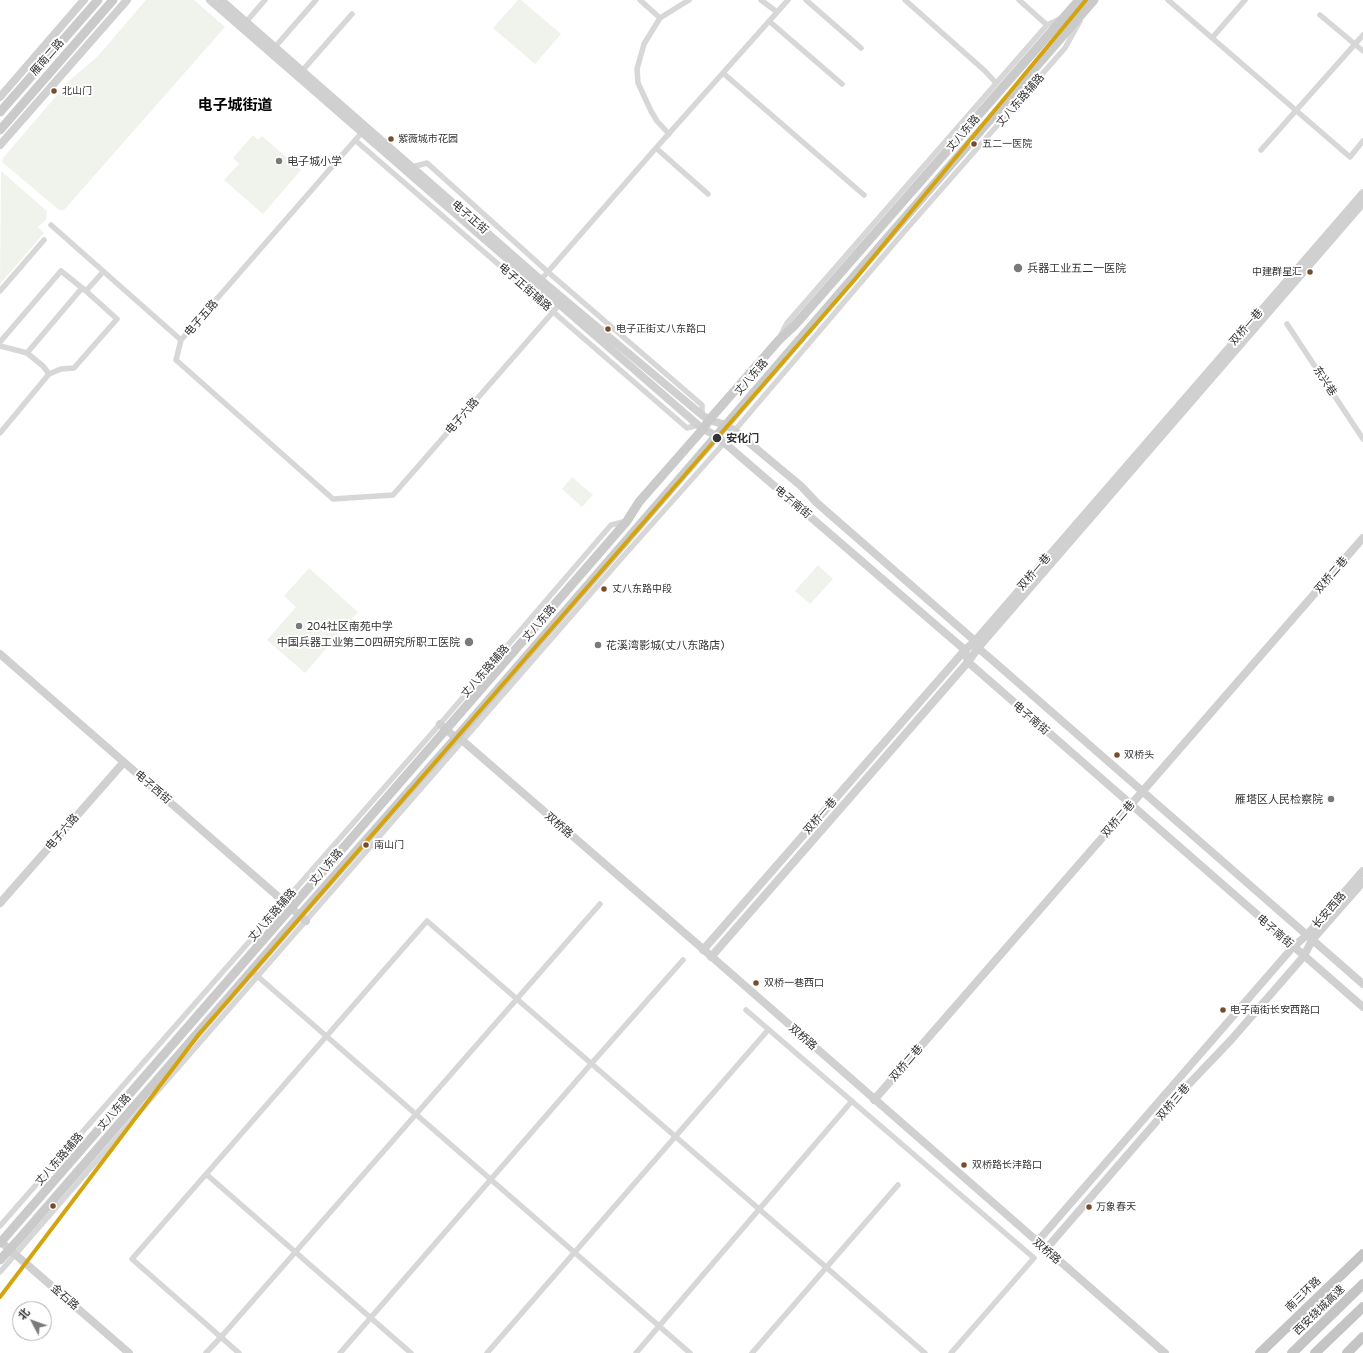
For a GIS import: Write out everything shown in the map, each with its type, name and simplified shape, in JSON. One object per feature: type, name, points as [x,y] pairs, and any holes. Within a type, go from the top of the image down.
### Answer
[{"type":"highway","name":"南三环路","points":[[1260,1353],[1363,1254]]},
{"type":"highway","name":"西安绕城高速","points":[[1292,1353],[1363,1284]]},
{"type":"highway","points":[[1315,1353],[1363,1307]]},
{"type":"highway","points":[[1347,1353],[1363,1337]]},
{"type":"main road","name":"雁南二路","points":[[0,112],[98,0]]},
{"type":"main road","name":"雁南二路","points":[[0,130],[113,0]]},
{"type":"main road","name":"丈八东路","points":[[1,1242],[291,908],[582,565],[627,521],[639,502],[706,418],[779,340],[795,326],[1079,0]]},
{"type":"main road","name":"丈八东路","points":[[0,1260],[13,1252],[459,740],[726,425],[953,170],[1094,0]]},
{"type":"street","points":[[0,97],[84,0]]},
{"type":"street","points":[[0,145],[127,0]]},
{"type":"street","name":"电子正街","points":[[210,0],[364,130],[539,282],[706,418],[726,425]]},
{"type":"street","name":"电子正街","points":[[221,0],[302,71],[364,130],[412,166],[539,282],[559,305],[700,427]]},
{"type":"street","points":[[246,22],[265,0]]},
{"type":"street","points":[[275,47],[316,0]]},
{"type":"street","points":[[640,0],[660,18]]},
{"type":"street","points":[[669,134],[654,116],[638,84],[637,69],[644,44],[660,18],[689,0]]},
{"type":"street","points":[[761,0],[778,12]]},
{"type":"street","points":[[539,282],[788,0]]},
{"type":"street","points":[[806,0],[861,48]]},
{"type":"street","points":[[905,0],[986,71],[996,83]]},
{"type":"street","points":[[1019,0],[1047,25]]},
{"type":"street","points":[[1168,0],[1350,157],[1363,141]]},
{"type":"street","points":[[1212,38],[1245,0]]},
{"type":"street","points":[[302,71],[352,14]]},
{"type":"street","points":[[1320,15],[1363,51]]},
{"type":"street","points":[[779,340],[787,323],[1047,25],[1064,17]]},
{"type":"street","points":[[769,21],[842,84]]},
{"type":"street","points":[[1261,150],[1363,35]]},
{"type":"street","points":[[723,73],[864,195]]},
{"type":"street","name":"电子五路","points":[[350,498],[333,499],[176,360],[181,340],[364,130]]},
{"type":"street","name":"电子正街辅路","points":[[355,140],[687,428],[700,427]]},
{"type":"street","points":[[656,148],[708,194]]},
{"type":"street","points":[[412,166],[427,163],[548,272],[702,405],[706,418]]},
{"type":"street","points":[[459,740],[735,431],[953,170]]},
{"type":"street","name":"双桥一巷","points":[[711,957],[968,662],[977,644],[1363,193]]},
{"type":"street","name":"双桥一巷","points":[[703,950],[965,650],[977,644],[1363,203]]},
{"type":"street","points":[[50,225],[181,340]]},
{"type":"street","points":[[0,291],[44,240]]},
{"type":"street","points":[[0,342],[62,271],[117,319],[74,368],[61,369],[48,374],[0,433]]},
{"type":"street","points":[[27,353],[84,289],[103,272]]},
{"type":"street","name":"电子六路","points":[[350,498],[393,495],[559,305]]},
{"type":"street","name":"东兴巷","points":[[1287,324],[1363,439]]},
{"type":"street","points":[[0,346],[27,353],[43,366],[48,374]]},
{"type":"street","name":"电子南街","points":[[726,425],[801,486],[816,503],[1363,984]]},
{"type":"street","name":"电子南街","points":[[700,427],[717,436],[965,650]]},
{"type":"street","name":"双桥二巷","points":[[874,1100],[1363,538]]},
{"type":"street","points":[[965,650],[968,662]]},
{"type":"street","name":"电子西街","points":[[0,654],[303,918]]},
{"type":"street","name":"电子南街","points":[[968,662],[1363,1007]]},
{"type":"street","name":"双桥路","points":[[443,727],[703,950],[1165,1353]]},
{"type":"street","name":"丈八东路辅路","points":[[0,1226],[284,901],[443,727]]},
{"type":"street","name":"电子六路","points":[[0,903],[124,762]]},
{"type":"street","name":"长安西路","points":[[1304,956],[1310,938],[1363,871]]},
{"type":"street","name":"长安西路","points":[[1293,947],[1310,938],[1363,882]]},
{"type":"street","points":[[206,1353],[600,904]]},
{"type":"street","points":[[239,1353],[132,1259],[427,920],[925,1353]]},
{"type":"street","name":"双桥三巷","points":[[1037,1242],[1293,947]]},
{"type":"street","name":"双桥三巷","points":[[1046,1250],[1187,1086],[1231,1040],[1304,956]]},
{"type":"street","points":[[340,1353],[683,960]]},
{"type":"street","points":[[255,974],[690,1353]]},
{"type":"street","points":[[746,1010],[1034,1258],[951,1353]]},
{"type":"street","points":[[487,1353],[768,1030]]},
{"type":"street","points":[[636,1353],[852,1101]]},
{"type":"street","points":[[206,1174],[411,1353]]},
{"type":"street","points":[[752,1353],[898,1185]]},
{"type":"street","name":"金石路","points":[[1,1242],[129,1353]]},
{"type":"street","points":[[0,1272],[13,1252]]},
{"type":"shaded area","points":[[146,0],[194,0],[225,27],[64,210],[59,210],[2,162],[3,158],[69,81],[98,56]]},
{"type":"shaded area","points":[[518,0],[521,0],[561,34],[535,64],[493,28]]},
{"type":"shaded area","points":[[253,135],[258,140],[262,136],[301,170],[263,214],[224,180],[239,164],[233,158]]},
{"type":"shaded area","points":[[1,171],[47,211],[46,220],[38,227],[44,233],[0,284]]},
{"type":"shaded area","points":[[572,477],[593,495],[582,507],[562,489]]},
{"type":"shaded area","points":[[818,565],[833,579],[810,604],[795,591]]},
{"type":"shaded area","points":[[309,568],[358,612],[305,673],[267,640],[296,607],[284,596]]},
{"type":"transit line","points":[[0,1297],[199,1034],[856,278],[1086,0]]},
{"type":"place","name":"北山门","points":[[54,91]]},
{"type":"place","name":"紫薇城市花园","points":[[391,139]]},
{"type":"place","name":"五二一医院","points":[[974,144]]},
{"type":"place","name":"电子城小学","points":[[279,161]]},
{"type":"place","name":"兵器工业五二一医院","points":[[1018,268]]},
{"type":"place","name":"中建群星汇","points":[[1310,272]]},
{"type":"place","name":"电子正街丈八东路口","points":[[608,329]]},
{"type":"place","name":"安化门","points":[[717,438]]},
{"type":"place","name":"丈八东路中段","points":[[604,589]]},
{"type":"place","name":"204社区南苑中学","points":[[299,626]]},
{"type":"place","name":"中国兵器工业第二0四研究所职工医院","points":[[469,642]]},
{"type":"place","name":"花溪湾影城(丈八东路店)","points":[[598,645]]},
{"type":"place","name":"双桥头","points":[[1117,755]]},
{"type":"place","name":"雁塔区人民检察院","points":[[1331,799]]},
{"type":"place","name":"南山门","points":[[366,845]]},
{"type":"place","name":"双桥一巷西口","points":[[756,983]]},
{"type":"place","name":"电子南街长安西路口","points":[[1223,1010]]},
{"type":"place","name":"双桥路长沣路口","points":[[964,1165]]},
{"type":"place","name":"万象春天","points":[[1089,1207]]},
{"type":"district","name":"电子城街道","points":[[235,105]]}]
